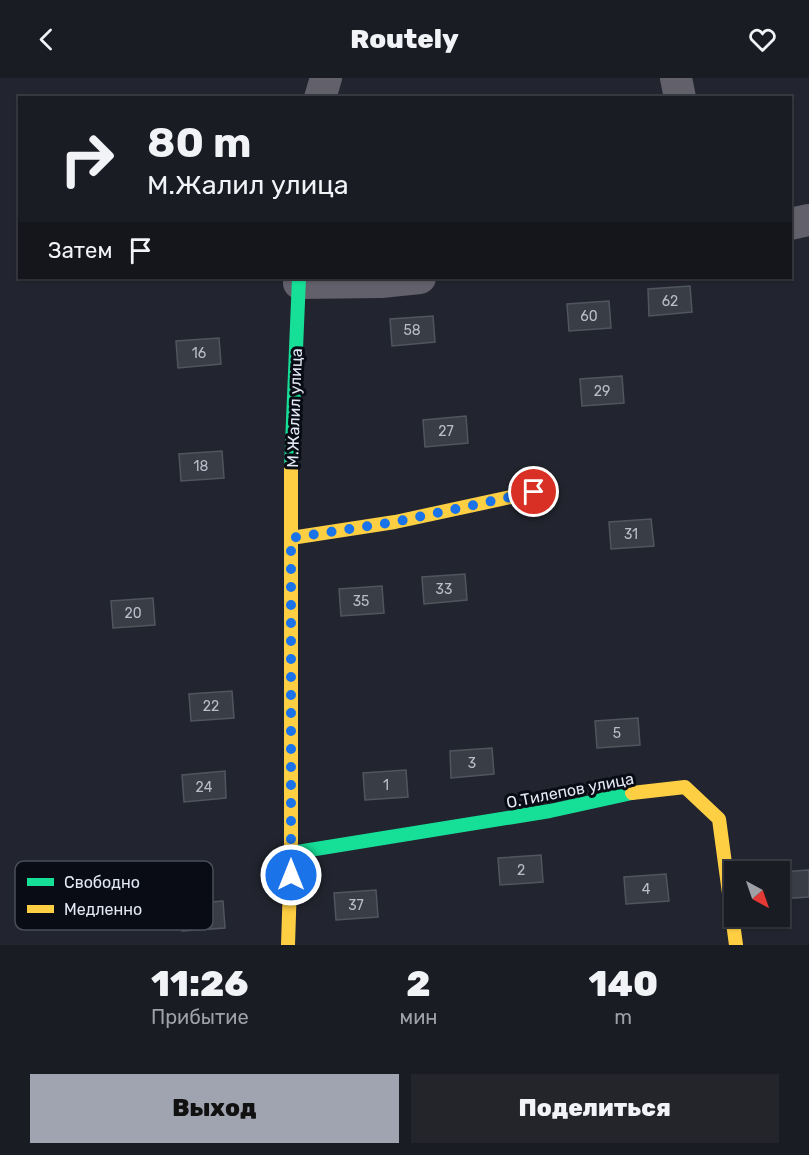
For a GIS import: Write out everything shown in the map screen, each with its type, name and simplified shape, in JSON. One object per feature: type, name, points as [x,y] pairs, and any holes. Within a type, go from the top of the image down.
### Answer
[{"type":"street","points":[[321,96],[327,78]]},
{"type":"street","points":[[676,78],[680,96]]},
{"type":"street","points":[[792,224],[809,220]]},
{"type":"street","points":[[299,280],[381,282],[410,279]]},
{"type":"street","name":"М.Жалил улица","points":[[288,945],[291,854],[291,460],[299,280]]},
{"type":"street","points":[[291,538],[395,522],[534,492]]},
{"type":"street","name":"О.Тилепов улица","points":[[291,854],[540,813],[634,793],[685,787],[719,819],[736,945]]},
{"type":"building","points":[[690,286],[692,312],[649,316],[648,289]]},
{"type":"building","points":[[609,301],[611,328],[569,331],[567,304]]},
{"type":"building","points":[[433,316],[435,342],[392,346],[390,319]]},
{"type":"building","points":[[219,338],[221,364],[178,368],[176,341]]},
{"type":"building","points":[[622,376],[624,403],[582,406],[580,379]]},
{"type":"building","points":[[466,416],[468,443],[425,447],[423,420]]},
{"type":"building","points":[[222,451],[224,478],[181,481],[179,454]]},
{"type":"building","points":[[651,519],[654,546],[611,549],[609,522]]},
{"type":"building","points":[[465,574],[467,600],[424,604],[422,577]]},
{"type":"building","points":[[382,586],[384,613],[341,616],[339,589]]},
{"type":"building","points":[[153,598],[155,625],[113,628],[111,601]]},
{"type":"building","points":[[232,691],[234,718],[191,721],[189,694]]},
{"type":"building","points":[[638,718],[640,745],[597,748],[595,721]]},
{"type":"building","points":[[492,748],[494,774],[451,778],[450,751]]},
{"type":"building","points":[[406,770],[408,797],[365,800],[363,773]]},
{"type":"building","points":[[225,771],[226,798],[184,802],[182,775]]},
{"type":"building","points":[[541,855],[543,882],[500,885],[498,858]]},
{"type":"building","points":[[809,870],[809,897],[790,898],[790,871]]},
{"type":"building","points":[[666,874],[669,901],[626,904],[624,877]]},
{"type":"building","points":[[376,890],[378,917],[336,920],[334,893]]},
{"type":"building","points":[[223,901],[225,928],[213,929],[213,902]]},
{"type":"traffic: fast","points":[[291,467],[299,279]]},
{"type":"traffic: fast","points":[[291,853],[550,811],[632,793]]},
{"type":"traffic: slow","points":[[288,945],[291,853],[291,467]]},
{"type":"traffic: slow","points":[[291,538],[395,522],[534,492]]},
{"type":"traffic: slow","points":[[632,793],[685,787],[719,819],[736,945]]},
{"type":"route","points":[[291,875],[291,538],[395,522],[534,492]]}]
